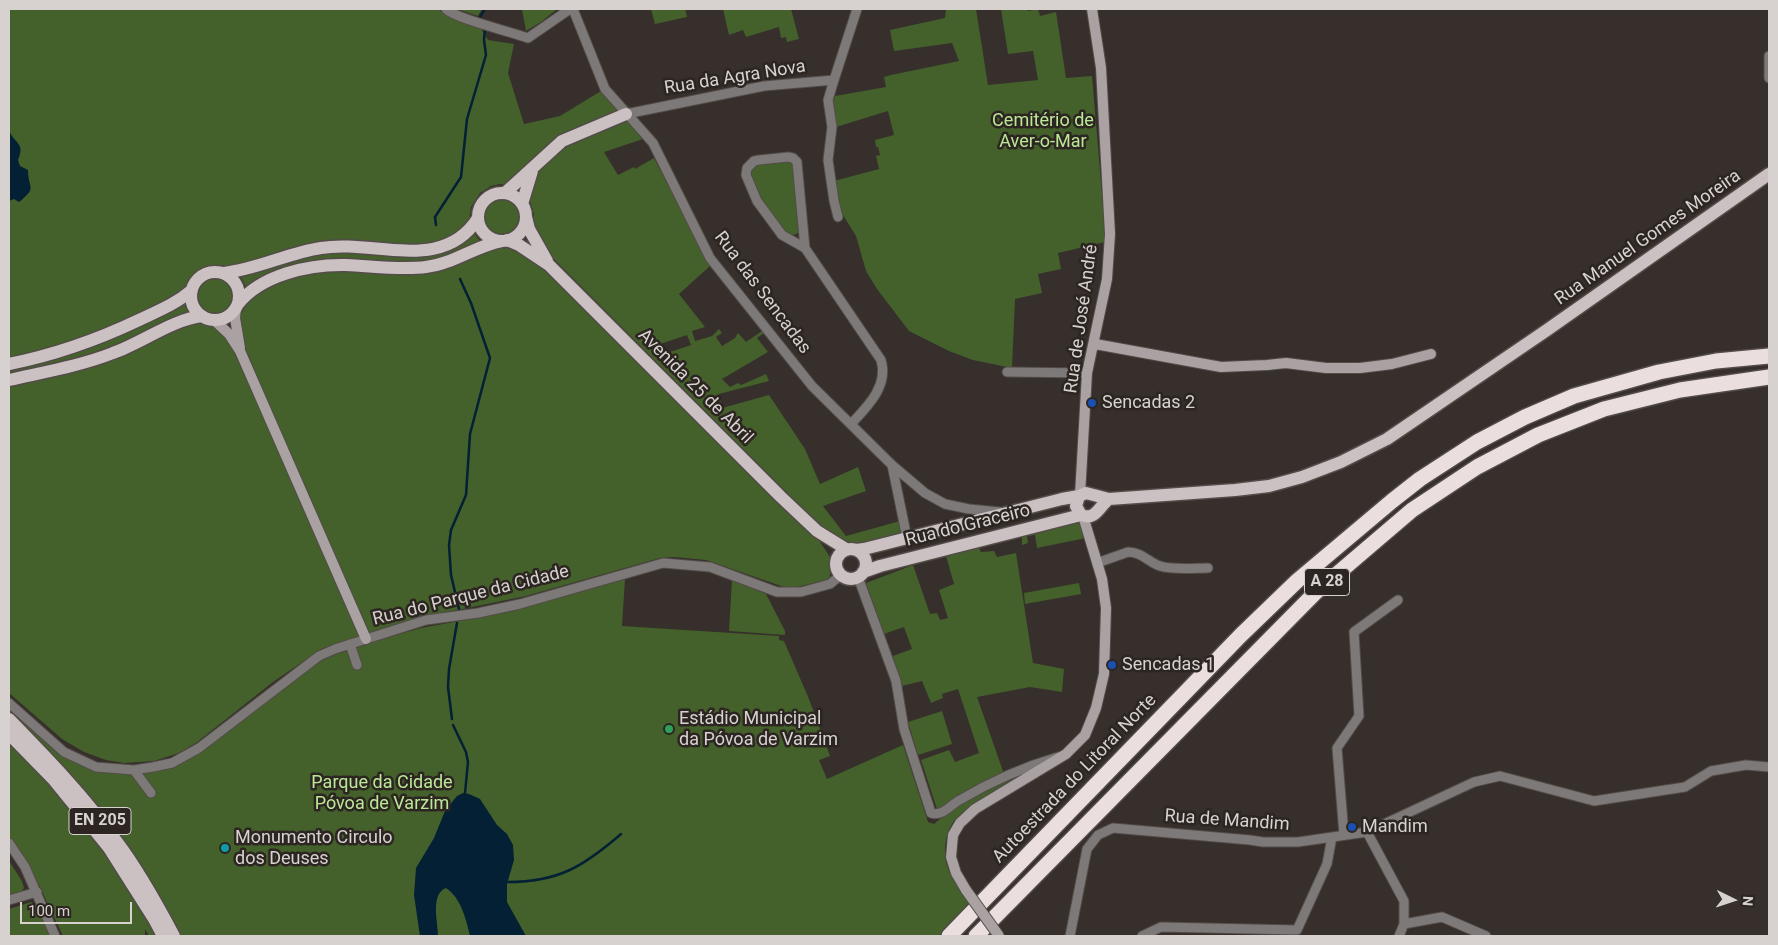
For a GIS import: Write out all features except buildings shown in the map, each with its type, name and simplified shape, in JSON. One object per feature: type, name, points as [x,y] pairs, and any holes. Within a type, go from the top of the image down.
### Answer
[{"type":"highway","name":"Autoestrada do Litoral Norte","points":[[949,936],[1297,581],[1420,479],[1477,442],[1525,417],[1574,396],[1659,372],[1716,361],[1769,356]]},
{"type":"highway","name":"A 28","points":[[976,936],[1316,592],[1412,510],[1477,467],[1538,435],[1604,409],[1680,390],[1769,377]]},
{"type":"main road","points":[[505,193],[562,140],[626,114]]},
{"type":"main road","points":[[522,204],[533,168]]},
{"type":"main road","name":"Rua Manuel Gomes Moreira","points":[[1089,514],[1268,486],[1302,477],[1341,462],[1387,439],[1547,330],[1769,174]]},
{"type":"main road","points":[[208,318],[193,304],[191,297],[195,282],[208,272],[224,273],[244,270],[323,247],[341,246],[423,250],[438,248],[451,244],[463,237],[478,218],[480,206],[484,200],[497,193],[505,193],[518,198],[522,204]]},
{"type":"main road","name":"Avenida 25 de Abril","points":[[522,204],[529,228],[550,265]]},
{"type":"main road","points":[[9,380],[114,353],[186,320],[227,317],[246,294],[260,286],[300,270],[343,265],[411,268],[428,267],[444,263],[488,243],[504,241],[518,234],[525,224],[526,217]]},
{"type":"main road","name":"Avenida 25 de Abril","points":[[478,218],[483,232],[494,240],[519,245],[550,265],[781,497],[818,531],[851,550]]},
{"type":"main road","points":[[224,273],[236,283],[239,290],[237,306]]},
{"type":"main road","points":[[9,364],[58,352],[110,333],[179,301],[192,290]]},
{"type":"main road","points":[[836,562],[839,554],[851,550],[864,550],[1084,493]]},
{"type":"main road","points":[[1084,493],[1076,506],[1089,514]]},
{"type":"main road","points":[[1084,493],[1089,514]]},
{"type":"main road","points":[[1040,504],[1036,516],[1039,521],[1046,524]]},
{"type":"main road","name":"Rua do Graceiro","points":[[861,574],[880,566],[1089,514]]},
{"type":"main road","name":"Avenida 25 de Abril","points":[[818,531],[836,562],[841,575]]},
{"type":"main road","points":[[841,575],[849,579],[861,574],[865,559],[860,552],[851,550]]},
{"type":"main road","name":"EN 205","points":[[9,719],[61,772],[118,842],[174,936]]},
{"type":"main road","name":"EN 205","points":[[9,734],[53,779],[109,848],[154,918],[163,936]]},
{"type":"street","points":[[446,9],[469,19],[528,38],[572,9]]},
{"type":"street","name":"Rua das Sencadas","points":[[572,9],[605,90],[649,138],[656,149],[698,237],[713,263],[812,386],[892,465],[924,493],[945,504],[969,509],[1008,513]]},
{"type":"street","points":[[838,217],[828,160],[832,127],[828,100],[857,9]]},
{"type":"street","name":"Rua de José André","points":[[1084,493],[1087,373],[1107,279],[1110,234],[1101,68],[1092,9]]},
{"type":"street","points":[[1769,56],[1769,78]]},
{"type":"street","name":"Rua da Agra Nova","points":[[626,114],[717,94],[764,86],[834,80]]},
{"type":"street","points":[[805,248],[797,162],[793,158],[754,161],[747,168],[746,175],[757,201],[782,235],[805,248],[882,362],[882,374],[876,395],[851,424]]},
{"type":"street","points":[[237,306],[235,318],[240,351]]},
{"type":"street","points":[[208,318],[229,334],[240,351],[366,639]]},
{"type":"street","points":[[1094,344],[1220,367],[1267,366],[1286,363],[1326,368],[1360,368],[1392,364],[1431,354]]},
{"type":"street","points":[[1008,372],[1087,373]]},
{"type":"street","points":[[892,465],[907,538]]},
{"type":"street","points":[[999,936],[956,873],[950,857],[953,835],[960,823],[969,814],[1066,754],[1080,742],[1089,727],[1103,681],[1106,650],[1106,608],[1089,514]]},
{"type":"street","points":[[1097,564],[1128,552],[1133,552],[1141,554],[1160,566],[1208,568]]},
{"type":"street","name":"Rua do Parque da Cidade","points":[[9,703],[64,752],[96,767],[134,770],[172,763],[199,748],[319,656],[426,620],[478,613],[520,604],[663,563],[710,567],[777,592],[801,592],[830,584],[841,575]]},
{"type":"street","points":[[861,574],[896,681],[904,729],[932,813],[935,815],[940,814],[959,801],[1022,768],[1066,754]]},
{"type":"street","points":[[1344,835],[1337,748],[1359,716],[1354,632],[1398,600]]},
{"type":"street","points":[[350,644],[357,665]]},
{"type":"street","name":"Rua de Mandim","points":[[1070,936],[1087,849],[1098,835],[1113,828],[1263,842],[1298,842],[1367,832],[1474,782],[1500,776],[1594,801],[1685,787],[1711,770],[1746,765],[1769,768]]},
{"type":"street","points":[[134,770],[151,793]]},
{"type":"street","points":[[1367,832],[1404,901],[1404,924],[1399,936]]},
{"type":"street","points":[[1142,936],[1161,927],[1297,930],[1327,864],[1332,837]]},
{"type":"street","points":[[9,843],[25,867],[54,936]]},
{"type":"street","points":[[9,900],[36,892]]},
{"type":"street","points":[[1404,924],[1442,917],[1486,936]]},
{"type":"green space","points":[[9,9],[438,9],[458,21],[480,27],[488,40],[514,44],[508,73],[524,124],[560,116],[601,91],[620,112],[556,137],[508,185],[491,186],[480,193],[471,207],[469,222],[454,236],[422,246],[342,242],[227,267],[209,266],[196,274],[174,299],[78,341],[9,361]]},
{"type":"green space","points":[[457,9],[482,9],[478,16]]},
{"type":"green space","points":[[522,9],[557,9],[526,31]]},
{"type":"green space","points":[[651,9],[685,9],[687,17],[655,24]]},
{"type":"green space","points":[[723,9],[791,9],[799,39],[787,42],[786,37],[781,38],[779,27],[746,37],[743,30],[729,35]]},
{"type":"green space","name":"Cemitério de Aver-o-Mar","points":[[946,9],[976,9],[988,85],[1038,80],[1033,51],[1008,54],[1001,9],[1027,9],[1028,11],[1038,9],[1040,16],[1056,12],[1066,78],[1092,76],[1105,242],[1058,253],[1061,269],[1038,274],[1042,293],[1015,299],[1012,368],[973,360],[949,351],[909,331],[877,289],[866,271],[856,236],[841,212],[834,181],[879,169],[876,156],[880,155],[875,140],[894,135],[888,111],[836,127],[831,100],[834,100],[835,96],[886,87],[884,77],[959,61],[952,43],[894,51],[890,30],[945,18]]},
{"type":"green space","points":[[626,118],[643,139],[604,152],[618,175],[634,167],[635,169],[654,158],[710,266],[679,294],[705,327],[692,331],[695,341],[712,336],[719,329],[722,333],[716,337],[722,346],[735,338],[738,333],[746,342],[762,331],[764,333],[757,338],[768,352],[722,379],[730,387],[738,383],[741,385],[766,374],[769,381],[719,394],[722,408],[769,395],[805,449],[820,484],[858,467],[866,491],[823,506],[846,536],[900,521],[902,536],[861,545],[845,543],[831,537],[544,249],[532,225],[534,214],[529,198],[538,173],[563,145]],"holes":[[[687,335],[691,345],[658,356],[654,346]]]},
{"type":"green space","points":[[788,161],[794,164],[800,232],[794,235],[785,233],[762,200],[756,190],[751,173],[754,167],[760,164]]},
{"type":"green space","points":[[502,200],[509,201],[514,205],[518,210],[518,224],[514,229],[509,233],[502,234],[495,233],[490,229],[486,224],[485,217],[486,210],[490,205],[495,201]]},
{"type":"green space","points":[[474,233],[480,241],[427,263],[343,260],[258,280],[246,287],[241,277],[307,254],[323,251],[452,249],[466,241]]},
{"type":"green space","points":[[517,247],[529,255],[815,534],[830,557],[830,577],[826,580],[797,587],[784,587],[706,560],[674,557],[660,558],[526,596],[428,616],[367,634],[243,345],[240,316],[250,298],[275,283],[320,270],[411,272],[493,248]]},
{"type":"green space","points":[[215,279],[222,280],[227,284],[231,289],[231,303],[227,308],[222,312],[215,313],[208,312],[203,308],[199,303],[198,296],[199,289],[203,284],[208,280]]},
{"type":"green space","points":[[184,303],[189,314],[113,349],[9,375],[9,368],[120,334]]},
{"type":"green space","points":[[195,323],[215,327],[223,333],[234,350],[361,636],[341,644],[323,648],[273,682],[196,743],[179,753],[154,761],[124,763],[106,760],[84,752],[62,739],[9,693],[9,384]]},
{"type":"green space","points":[[1077,523],[1081,524],[1086,538],[1037,548],[1035,535],[1027,536],[1028,543],[1022,545],[1022,534]]},
{"type":"green space","points":[[979,548],[981,552],[994,551],[997,557],[1016,553],[1033,663],[1064,669],[1062,692],[1030,687],[977,697],[1004,774],[937,809],[921,760],[949,750],[955,762],[979,753],[958,689],[942,694],[943,698],[931,703],[922,681],[902,686],[893,656],[912,649],[904,627],[884,634],[866,583],[913,565],[930,614],[937,613],[940,620],[948,618],[939,590],[954,584],[946,556]]},
{"type":"green space","name":"Parque da Cidade Póvoa de Varzim","points":[[625,579],[622,626],[779,636],[779,640],[784,641],[809,699],[830,756],[819,760],[827,779],[903,745],[928,822],[934,824],[953,808],[1035,767],[978,801],[952,824],[946,838],[946,860],[954,881],[970,905],[939,936],[180,936],[74,779],[58,760],[9,716],[9,707],[95,770],[170,767],[186,761],[312,666],[331,656],[421,628],[508,612]]},
{"type":"green space","points":[[732,579],[766,594],[785,631],[785,635],[729,631]]},
{"type":"green space","points":[[1079,583],[1081,594],[1025,604],[1024,593]]},
{"type":"green space","points":[[942,711],[952,744],[918,755],[908,722]]},
{"type":"green space","points":[[9,744],[54,789],[100,848],[118,872],[157,936],[149,936],[145,929],[145,936],[63,936],[39,885],[9,837]]},
{"type":"green space","points":[[9,861],[22,881],[24,888],[22,891],[9,895]]},
{"type":"green space","points":[[31,902],[37,905],[50,936],[9,936],[9,909]]},
{"type":"water","points":[[9,130],[20,146],[21,150],[18,160],[20,166],[28,170],[31,187],[19,202],[14,199],[9,201]]},
{"type":"water","points":[[463,793],[480,799],[497,825],[507,834],[513,845],[514,860],[507,884],[507,902],[526,936],[470,936],[465,916],[456,897],[446,888],[441,891],[436,902],[438,936],[420,936],[414,895],[416,868],[434,838],[445,811],[457,796]]},
{"type":"waterway","points":[[480,17],[485,9]]},
{"type":"waterway","points":[[436,225],[435,217],[461,177],[467,119],[486,55],[485,28]]},
{"type":"waterway","points":[[459,609],[451,575],[449,545],[451,530],[466,495],[470,434],[490,358],[471,303],[460,279]]},
{"type":"waterway","points":[[452,719],[448,687],[449,669],[457,623]]},
{"type":"waterway","points":[[453,725],[466,752],[468,762],[465,793]]},
{"type":"waterway","points":[[508,882],[542,879],[570,870],[595,855],[621,834]]},
{"type":"place","name":"Sencadas 2","points":[[1092,403]]},
{"type":"place","name":"Sencadas 1","points":[[1112,665]]},
{"type":"place","name":"Estádio Municipal da Póvoa de Varzim","points":[[669,729]]},
{"type":"place","name":"Mandim","points":[[1352,827]]},
{"type":"place","name":"Monumento Circulo dos Deuses","points":[[225,848]]}]
